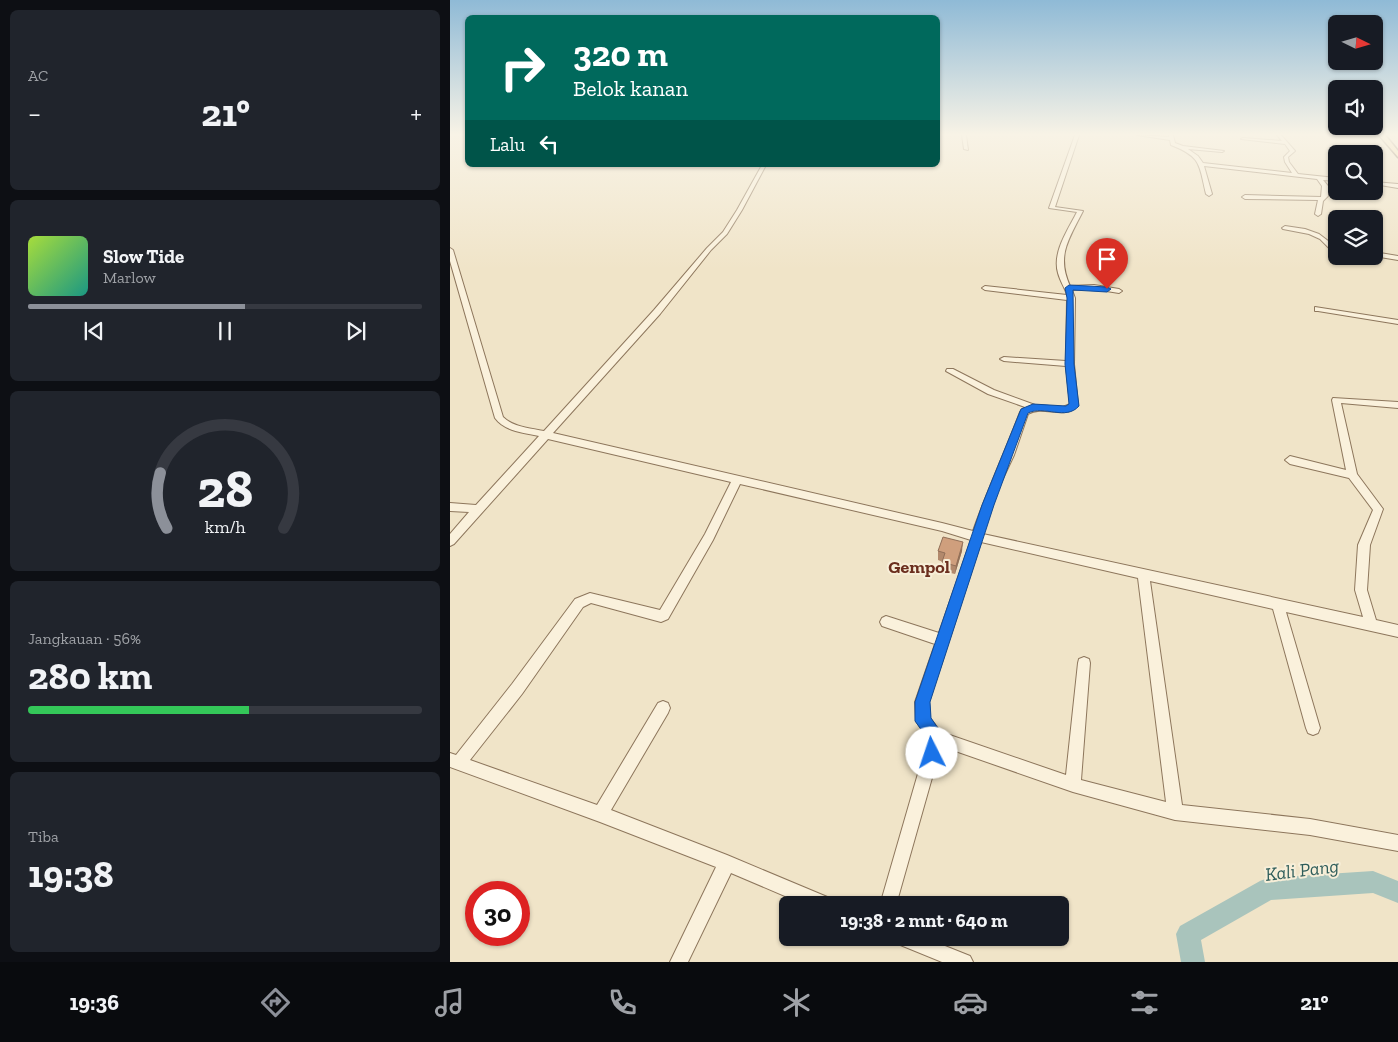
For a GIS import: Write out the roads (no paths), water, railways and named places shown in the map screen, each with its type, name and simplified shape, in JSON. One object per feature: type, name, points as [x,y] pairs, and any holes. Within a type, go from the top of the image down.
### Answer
[{"type":"street","points":[[450,541],[657,312],[709,248],[716,244],[741,208],[756,180]]},
{"type":"street","points":[[950,371],[991,392],[1033,407],[1067,410],[1074,406],[1070,364],[1071,298],[1069,288],[1061,272],[1061,263],[1067,239],[1080,211],[1052,208],[1062,180]]},
{"type":"street","points":[[1205,180],[1208,194]]},
{"type":"street","points":[[1318,214],[1321,199],[1325,196],[1325,186],[1320,180]]},
{"type":"street","points":[[1383,184],[1398,186]]},
{"type":"street","points":[[1245,197],[1321,199]]},
{"type":"street","points":[[1285,228],[1316,234],[1328,242]]},
{"type":"street","points":[[450,251],[499,418],[504,423],[513,427],[942,526],[976,537],[1144,576],[1278,604],[1398,632]]},
{"type":"street","points":[[1383,256],[1398,258]]},
{"type":"street","points":[[1069,288],[1094,287],[1119,291]]},
{"type":"street","points":[[985,288],[1071,298]]},
{"type":"street","points":[[1318,308],[1398,322]]},
{"type":"street","points":[[1004,358],[1070,364]]},
{"type":"street","points":[[1371,625],[1361,590],[1364,545],[1378,509],[1352,475],[1338,415],[1336,398],[1396,408]]},
{"type":"street","points":[[1033,407],[1024,412],[976,537],[922,702],[923,721],[936,737],[1073,785],[1175,812],[1310,827],[1398,844]]},
{"type":"street","points":[[1290,460],[1352,475]]},
{"type":"street","points":[[736,479],[709,537],[664,615],[657,615],[590,598],[579,603],[517,689],[455,762],[600,814],[727,863],[805,896]]},
{"type":"street","points":[[450,507],[480,509]]},
{"type":"street","points":[[1144,576],[1175,812]]},
{"type":"street","points":[[1278,604],[1313,728]]},
{"type":"street","points":[[886,622],[942,640]]},
{"type":"street","points":[[1073,785],[1084,663]]},
{"type":"street","points":[[600,814],[663,708]]},
{"type":"street","points":[[891,896],[936,737]]},
{"type":"street","points":[[679,962],[727,863]]},
{"type":"street","points":[[924,946],[964,962]]},
{"type":"waterway","name":"Kali Pang","points":[[1193,962],[1188,934],[1268,889],[1373,882],[1398,892]]},
{"type":"district","name":"Gempol","points":[[919,567]]}]
